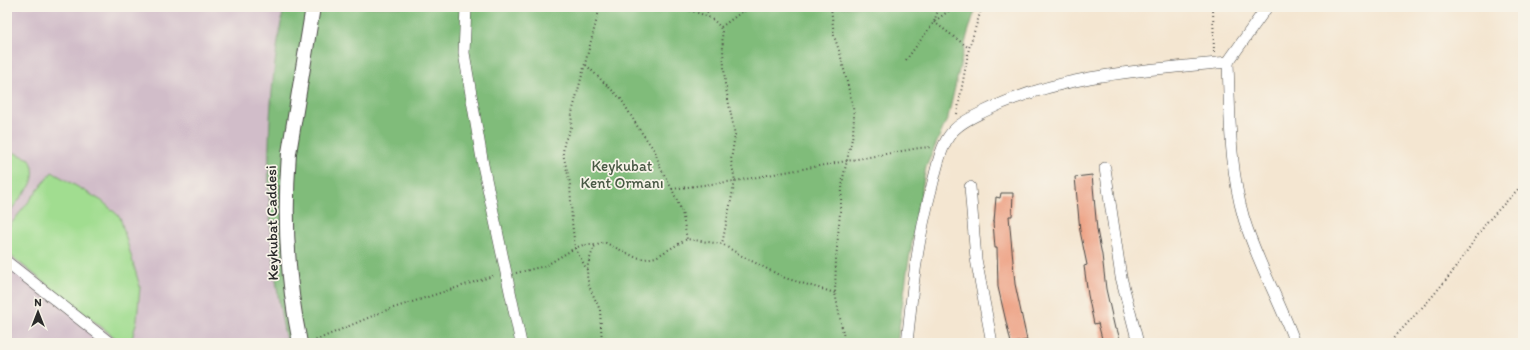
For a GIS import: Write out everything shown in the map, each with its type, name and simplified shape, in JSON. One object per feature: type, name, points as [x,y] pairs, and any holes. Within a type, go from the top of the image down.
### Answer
[{"type":"street","name":"Keykubat Caddesi","points":[[300,343],[294,314],[288,255],[287,176],[288,153],[313,7]]},
{"type":"street","points":[[466,7],[464,54],[483,165],[521,343]]},
{"type":"street","points":[[1268,7],[1228,62],[1232,155],[1239,198],[1250,238],[1281,306],[1295,343]]},
{"type":"street","points":[[907,343],[914,279],[923,225],[943,147],[955,129],[968,119],[996,106],[1060,83],[1108,74],[1228,62]]},
{"type":"street","points":[[1105,168],[1121,277],[1138,343]]},
{"type":"street","points":[[970,187],[976,259],[992,343]]},
{"type":"street","points":[[7,262],[110,343]]},
{"type":"path","points":[[602,343],[600,310],[589,286],[587,270],[575,248],[570,183],[563,159],[563,149],[571,127],[572,112],[586,65],[600,7],[613,7]]},
{"type":"path","points":[[674,7],[705,16],[720,27],[722,35],[725,84],[734,130],[731,160],[735,181],[722,244]]},
{"type":"path","points":[[705,16],[710,7]]},
{"type":"path","points":[[720,27],[752,7]]},
{"type":"path","points":[[831,7],[834,36],[840,54],[854,112],[853,134],[843,178],[838,225],[835,293],[845,343]]},
{"type":"path","points":[[934,22],[939,7]]},
{"type":"path","points":[[906,60],[934,22],[954,7]]},
{"type":"path","points":[[955,129],[969,48],[982,7]]},
{"type":"path","points":[[1213,7],[1214,63]]},
{"type":"path","points":[[934,22],[969,48]]},
{"type":"path","points":[[586,65],[621,99],[639,129],[655,151],[660,167],[682,212],[687,239]]},
{"type":"path","points":[[672,189],[735,181],[919,148],[943,147]]},
{"type":"path","points":[[1389,343],[1451,274],[1486,222],[1523,184]]},
{"type":"path","points":[[309,343],[384,311],[506,273],[545,266],[575,248],[583,245],[597,245],[606,243],[635,257],[651,258],[656,257],[687,239],[722,244],[758,265],[785,278],[835,293]]},
{"type":"path","points":[[587,270],[594,247],[597,245]]},
{"type":"shaded area","points":[[7,7],[295,7],[293,343],[7,343]]},
{"type":"green space","name":"Keykubat Kent Ormanı","points":[[284,7],[976,7],[967,36],[948,117],[926,167],[908,265],[897,343],[287,343],[278,298],[273,253],[269,191],[271,98],[274,68]]},
{"type":"green space","points":[[7,150],[30,159],[33,179],[30,186],[7,215]]},
{"type":"green space","points":[[52,172],[102,201],[120,217],[140,287],[137,320],[131,343],[122,343],[7,253],[7,229]]},
{"type":"building","points":[[1092,175],[1097,230],[1106,289],[1115,329],[1117,329],[1121,343],[1103,343],[1098,323],[1094,324],[1088,295],[1084,266],[1087,265],[1080,231],[1075,177]]},
{"type":"building","points":[[1001,193],[1013,193],[1012,216],[1009,216],[1015,284],[1027,340],[1014,343],[1011,343],[998,287],[997,248],[995,248],[993,222],[996,197],[1000,198]]}]
